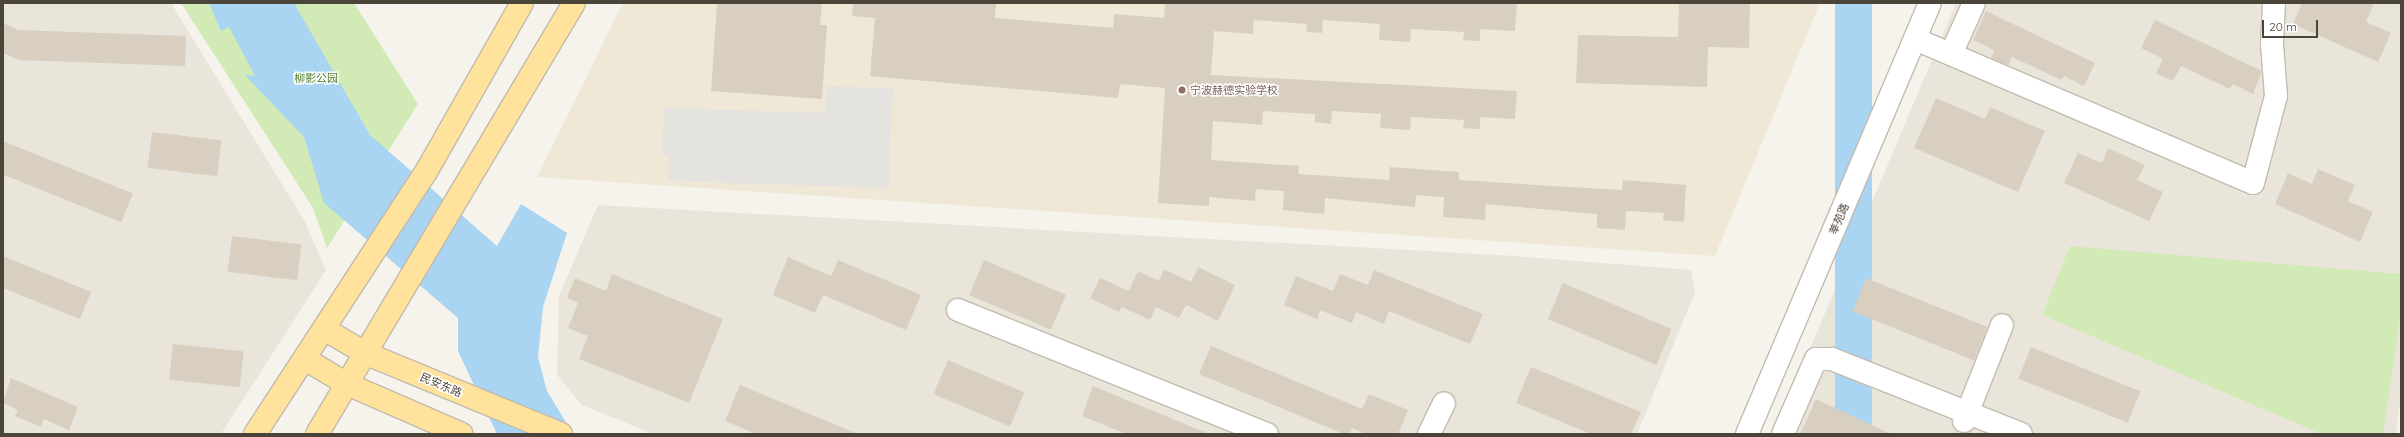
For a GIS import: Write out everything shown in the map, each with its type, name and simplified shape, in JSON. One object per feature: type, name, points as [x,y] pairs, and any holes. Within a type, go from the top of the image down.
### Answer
[{"type":"main road","points":[[255,434],[372,258],[426,172],[522,3]]},
{"type":"main road","points":[[317,434],[367,354],[455,202],[574,3]]},
{"type":"main road","name":"民安东路","points":[[324,329],[367,354],[561,434]]},
{"type":"main road","points":[[305,359],[347,384],[462,434]]},
{"type":"street","name":"莘苑路","points":[[1747,434],[1930,3]]},
{"type":"street","points":[[1951,54],[1974,3]]},
{"type":"street","points":[[1915,39],[2254,182],[2276,96],[2272,44],[2274,3]]},
{"type":"street","points":[[958,310],[1267,434]]},
{"type":"street","points":[[1966,416],[2002,325]]},
{"type":"street","points":[[1783,434],[1816,359],[1832,359],[1966,416],[1995,434]]},
{"type":"street","points":[[1790,434],[1818,370],[1840,370],[1966,416],[2021,434]]},
{"type":"street","points":[[1430,434],[1444,403]]},
{"type":"shaded area","points":[[3,3],[171,3],[304,220],[326,270],[221,434],[3,434]]},
{"type":"shaded area","name":"宁波赫德实验学校","points":[[623,3],[1820,3],[1715,256],[537,177]]},
{"type":"shaded area","points":[[1956,3],[2401,3],[2401,396],[2396,434],[1774,434]]},
{"type":"shaded area","points":[[826,86],[893,88],[889,188],[668,181],[669,155],[662,155],[664,108],[825,113]]},
{"type":"shaded area","points":[[598,205],[1515,256],[1691,270],[1695,292],[1637,434],[653,434],[582,405],[557,375],[559,296]]},
{"type":"green space","name":"柳影公园","points":[[181,3],[354,3],[418,104],[327,248],[313,208]]},
{"type":"green space","points":[[2070,246],[2401,274],[2401,312],[2383,434],[2322,434],[2042,315]]},
{"type":"water","points":[[209,3],[294,3],[370,135],[497,246],[521,204],[567,233],[543,307],[538,357],[547,391],[573,434],[497,434],[458,351],[458,318],[324,203],[304,137],[245,75],[255,76],[229,27],[221,31]]},
{"type":"water","points":[[1835,3],[1872,3],[1872,434],[1835,434]]},
{"type":"building","points":[[717,3],[822,3],[820,25],[827,25],[822,99],[711,91]]},
{"type":"building","points":[[853,3],[996,3],[995,18],[1113,28],[1114,14],[1164,18],[1165,3],[1517,3],[1515,31],[1480,29],[1480,41],[1463,40],[1464,32],[1411,29],[1410,42],[1379,40],[1380,24],[1323,20],[1322,33],[1306,32],[1307,24],[1254,20],[1253,34],[1214,31],[1211,75],[1517,91],[1515,119],[1480,117],[1480,129],[1463,128],[1464,120],[1411,117],[1410,130],[1380,128],[1381,114],[1332,111],[1331,124],[1315,122],[1315,114],[1263,111],[1262,125],[1213,121],[1211,160],[1299,166],[1298,174],[1389,180],[1390,167],[1459,172],[1459,180],[1551,186],[1622,190],[1623,180],[1686,185],[1684,222],[1663,220],[1664,213],[1626,211],[1625,230],[1597,228],[1597,214],[1486,204],[1485,220],[1443,217],[1444,197],[1416,195],[1415,207],[1325,198],[1324,214],[1283,210],[1284,191],[1256,189],[1255,201],[1209,197],[1209,206],[1158,203],[1165,88],[1120,84],[1118,98],[870,76],[875,18],[852,16]]},
{"type":"building","points":[[1679,3],[1750,3],[1749,48],[1708,47],[1707,87],[1576,83],[1578,35],[1678,37]]},
{"type":"building","points":[[2302,3],[2374,3],[2366,22],[2391,33],[2378,62],[2293,24]]},
{"type":"building","points":[[1986,11],[2095,63],[2084,86],[2064,76],[2061,80],[2012,57],[2008,65],[1991,58],[1994,50],[1973,40]]},
{"type":"building","points":[[2155,20],[2262,71],[2253,94],[2233,84],[2230,89],[2181,66],[2173,81],[2156,73],[2163,59],[2141,48]]},
{"type":"building","points":[[3,23],[18,30],[186,36],[185,66],[19,60],[3,53]]},
{"type":"building","points":[[1936,98],[1985,119],[1990,107],[2045,131],[2018,192],[1914,148]]},
{"type":"building","points":[[152,132],[221,141],[217,176],[148,168]]},
{"type":"building","points":[[3,141],[133,193],[121,222],[3,174]]},
{"type":"building","points":[[2108,148],[2145,165],[2137,180],[2163,192],[2149,221],[2064,183],[2078,153],[2102,163]]},
{"type":"building","points":[[2318,169],[2355,185],[2348,201],[2373,212],[2360,242],[2275,204],[2288,173],[2312,184]]},
{"type":"building","points":[[232,236],[301,245],[297,280],[228,272]]},
{"type":"building","points":[[3,256],[91,292],[80,319],[3,288]]},
{"type":"building","points":[[788,257],[831,276],[838,260],[921,295],[906,330],[823,295],[815,313],[773,295]]},
{"type":"building","points":[[984,260],[1066,295],[1051,330],[969,295]]},
{"type":"building","points":[[1198,267],[1235,285],[1218,321],[1186,305],[1179,318],[1156,307],[1150,320],[1122,307],[1119,312],[1090,298],[1100,278],[1129,291],[1138,271],[1159,281],[1164,269],[1191,282]]},
{"type":"building","points":[[1374,270],[1483,314],[1470,344],[1389,311],[1384,324],[1356,312],[1352,323],[1320,310],[1317,319],[1284,305],[1296,276],[1333,291],[1340,274],[1368,285]]},
{"type":"building","points":[[612,274],[723,319],[689,403],[579,359],[588,336],[568,328],[578,303],[567,298],[575,278],[606,291]]},
{"type":"building","points":[[1866,278],[1987,327],[1974,360],[1853,311]]},
{"type":"building","points":[[1563,283],[1672,329],[1656,365],[1548,319]]},
{"type":"building","points":[[173,344],[244,351],[240,387],[169,380]]},
{"type":"building","points":[[1211,346],[1362,409],[1369,394],[1408,410],[1398,434],[1365,434],[1352,428],[1349,434],[1344,434],[1199,374]]},
{"type":"building","points":[[2031,347],[2140,391],[2128,423],[2018,379]]},
{"type":"building","points":[[948,360],[1024,392],[1010,426],[934,394]]},
{"type":"building","points":[[1531,367],[1641,412],[1631,434],[1591,434],[1516,403]]},
{"type":"building","points":[[11,378],[78,407],[69,430],[44,419],[41,427],[15,416],[18,410],[3,403]]},
{"type":"building","points":[[740,385],[858,434],[756,434],[725,421]]},
{"type":"building","points":[[1093,386],[1209,434],[1126,434],[1082,416]]},
{"type":"building","points":[[1816,399],[1891,434],[1800,434]]},
{"type":"place","name":"宁波赫德实验学校","points":[[1182,90]]}]
